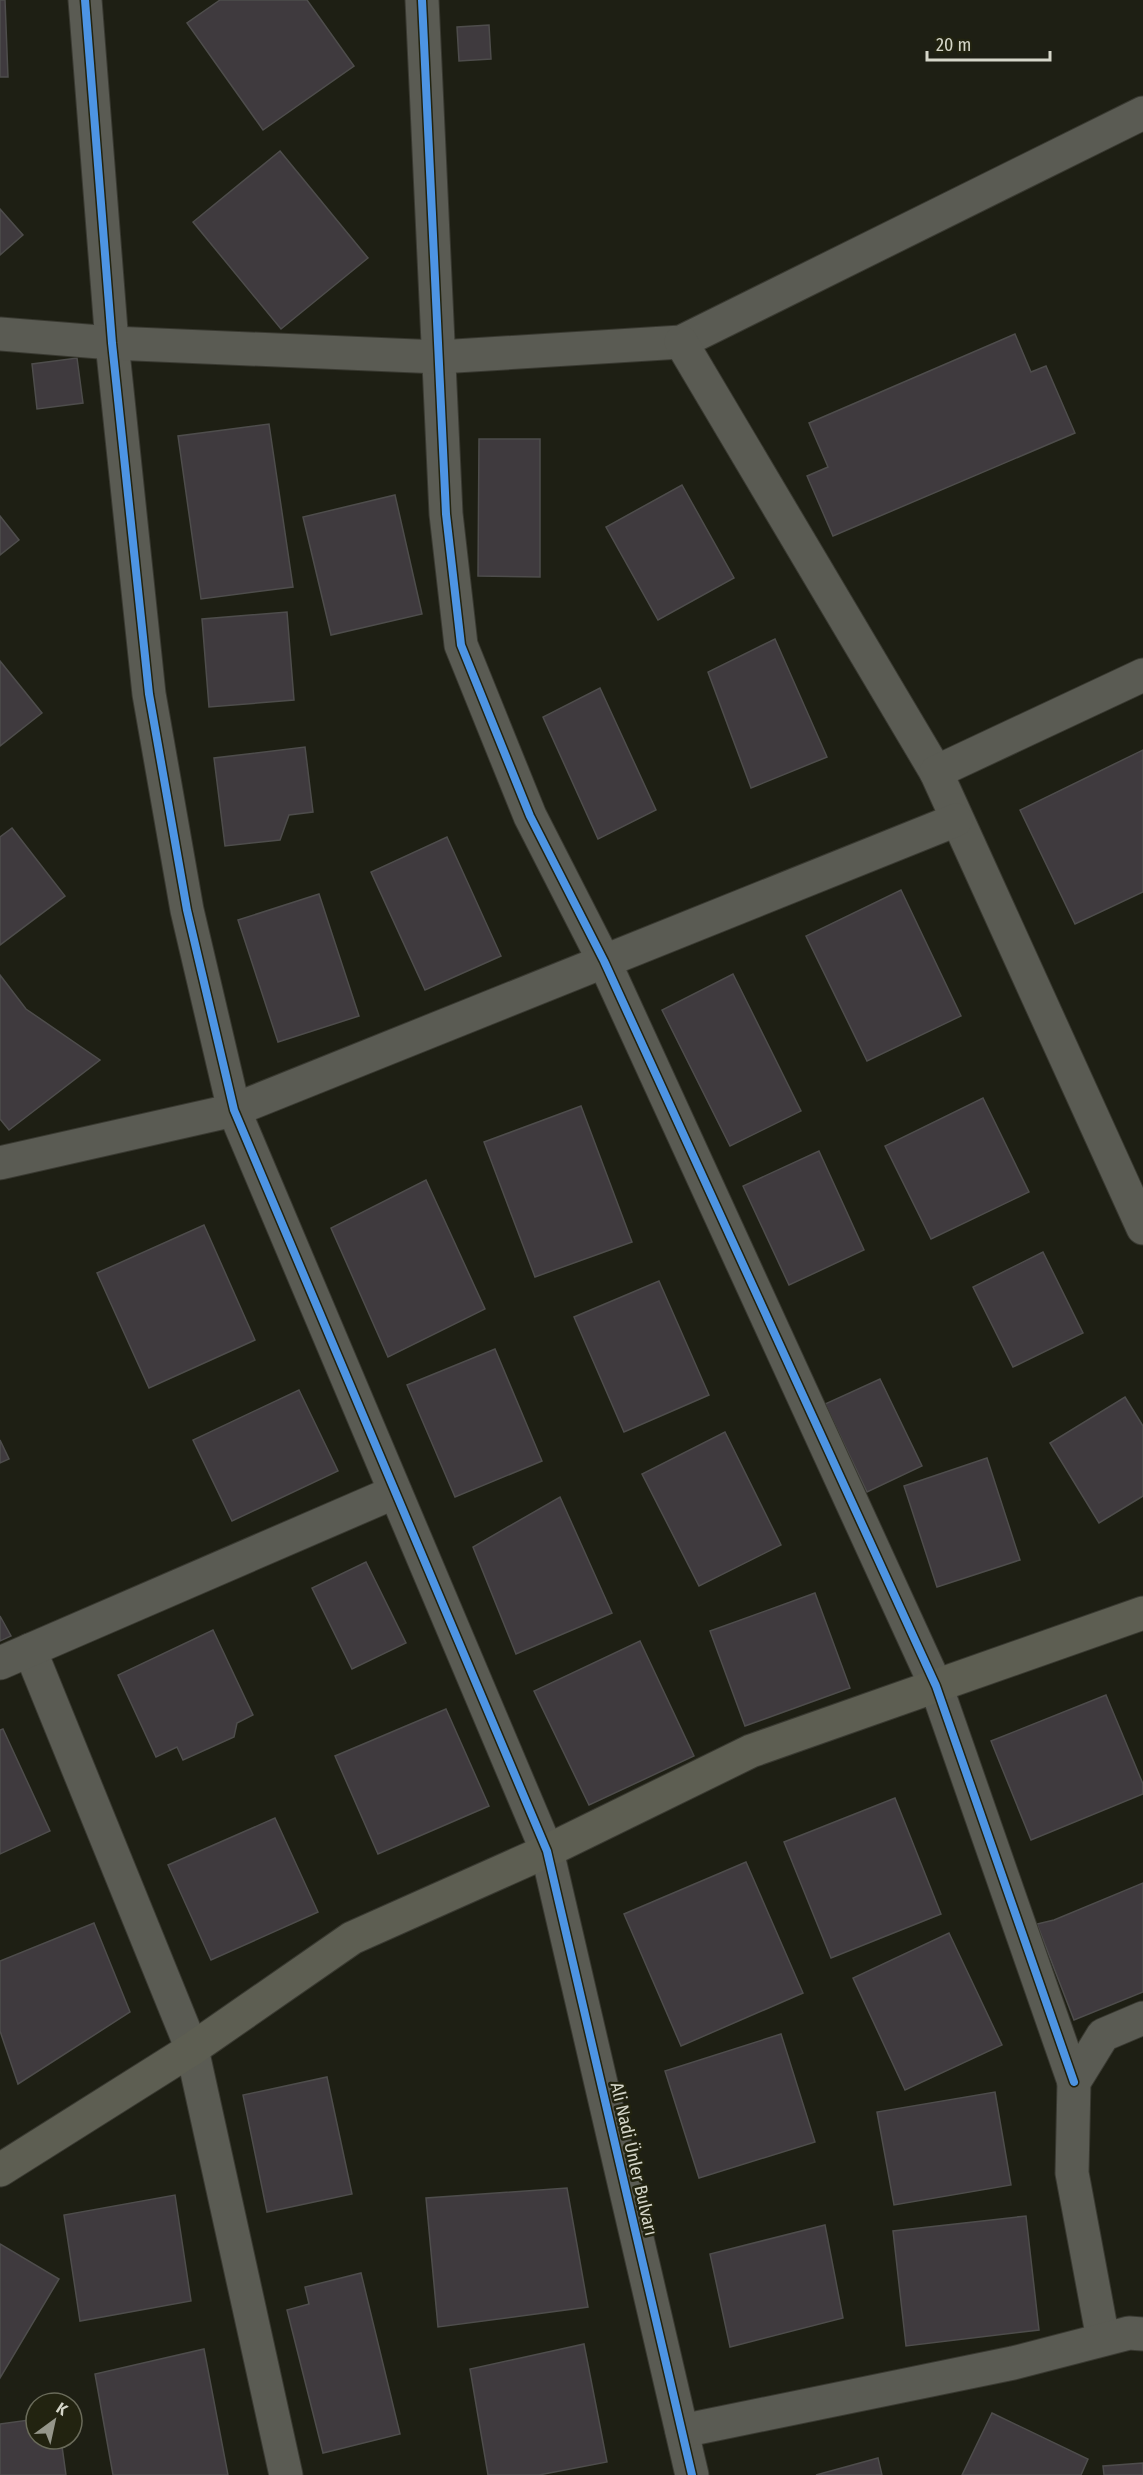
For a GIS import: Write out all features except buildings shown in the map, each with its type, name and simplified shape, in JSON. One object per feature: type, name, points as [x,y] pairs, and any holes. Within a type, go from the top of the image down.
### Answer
[{"type":"street","name":"Ali Nadi Ünler Bulvarı","points":[[85,0],[112,343],[149,694],[187,910],[234,1110],[547,1851],[692,2475]]},
{"type":"street","points":[[422,0],[446,514],[461,645],[530,816],[604,962],[936,1686],[1074,2082],[1072,2173],[1103,2339]]},
{"type":"street","points":[[0,334],[112,343],[439,357],[681,342],[1143,113]]},
{"type":"street","points":[[681,342],[936,772],[1143,1228]]},
{"type":"street","points":[[936,772],[1143,675]]},
{"type":"street","points":[[0,1163],[234,1110],[956,820]]},
{"type":"street","points":[[0,1663],[395,1492]]},
{"type":"street","points":[[0,2170],[192,2049],[352,1938],[547,1851],[751,1751],[1143,1612]]},
{"type":"street","points":[[30,1650],[192,2049],[286,2475]]},
{"type":"street","points":[[1074,2082],[1103,2035],[1143,2018]]},
{"type":"street","points":[[682,2431],[1013,2362],[1129,2333],[1143,2334]]},
{"type":"cycle path","points":[[85,0],[112,343],[149,694],[187,910],[234,1110],[547,1851],[692,2475]]},
{"type":"cycle path","points":[[422,0],[446,514],[461,645],[530,816],[604,961],[936,1686],[1074,2082]]}]
